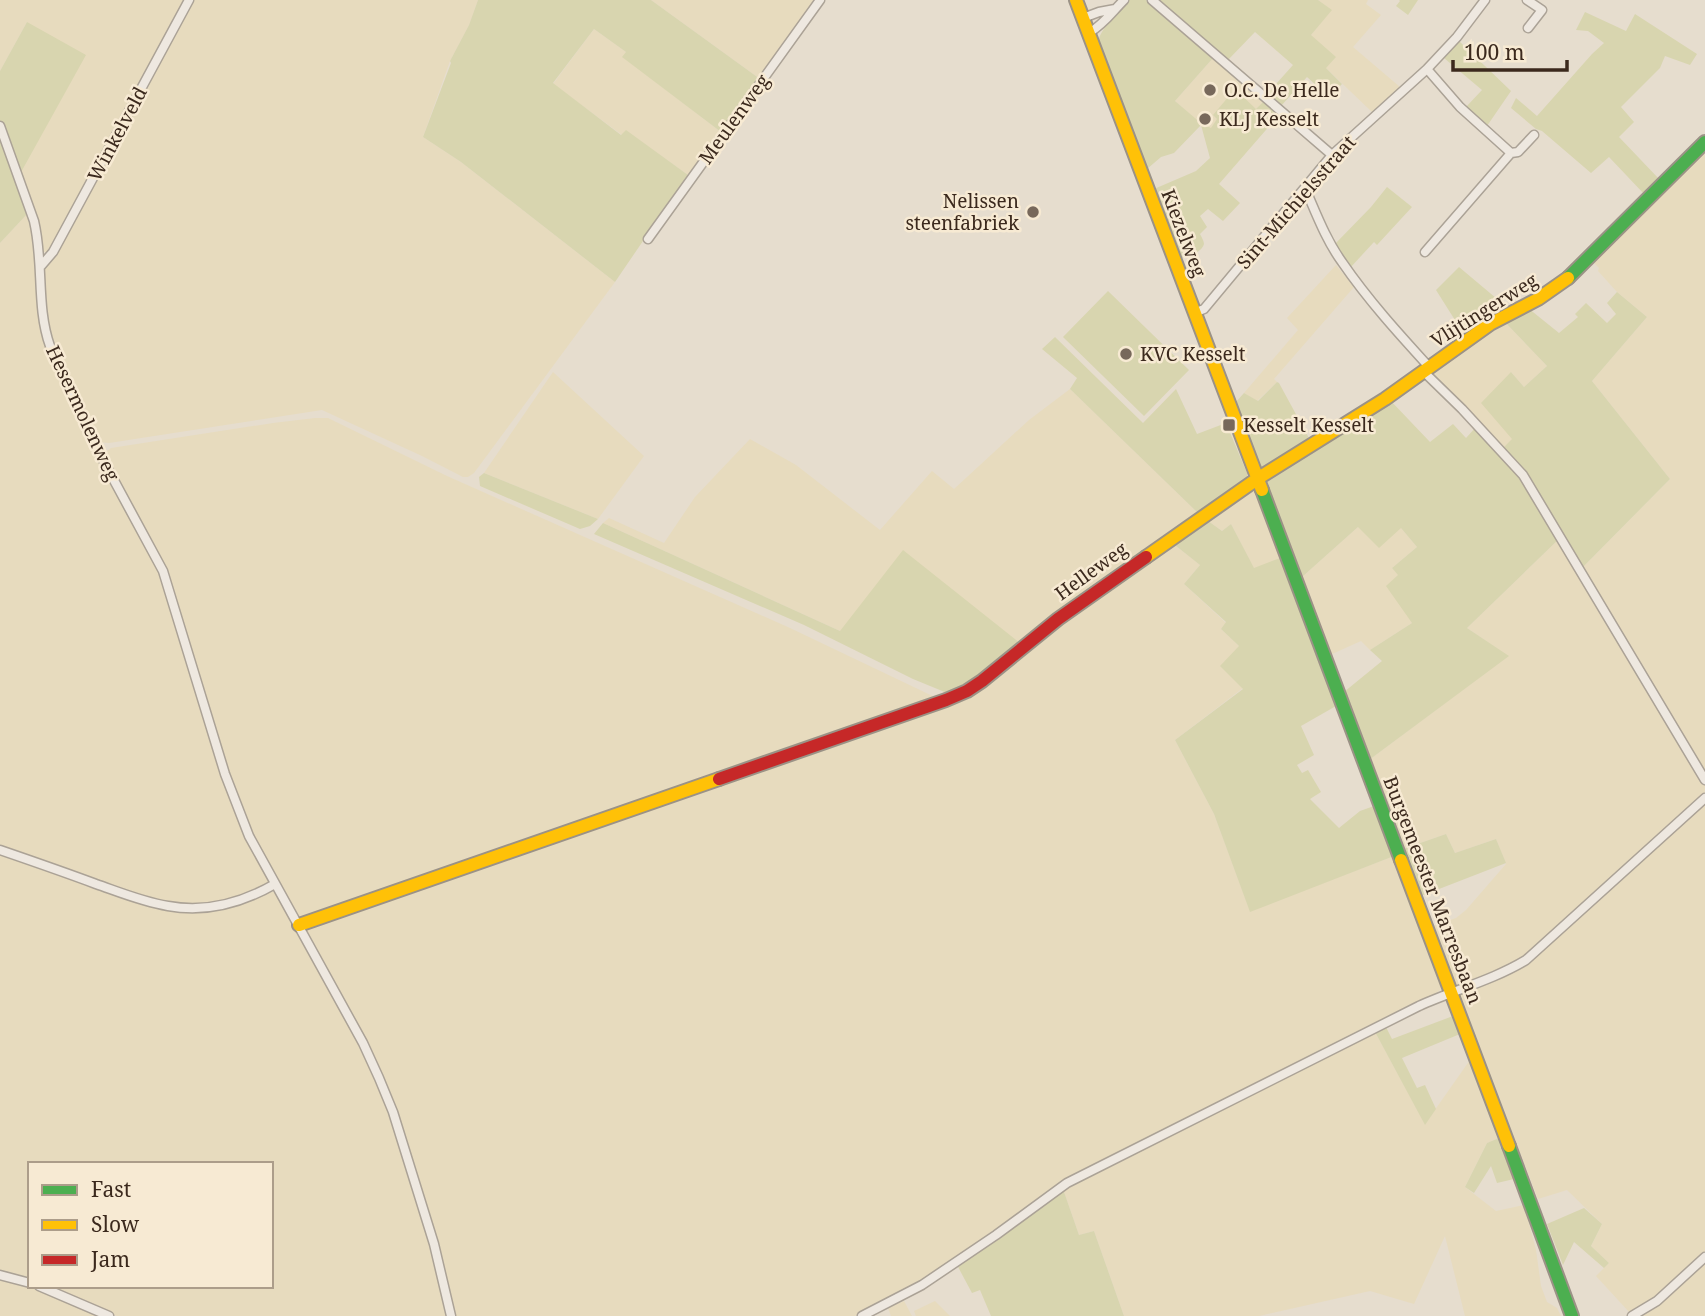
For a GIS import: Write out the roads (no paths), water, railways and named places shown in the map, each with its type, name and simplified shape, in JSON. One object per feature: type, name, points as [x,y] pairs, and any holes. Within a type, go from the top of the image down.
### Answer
[{"type":"street","name":"Winkelveld","points":[[41,266],[53,252],[189,0]]},
{"type":"street","name":"Meulenweg","points":[[648,239],[820,0]]},
{"type":"street","name":"Kiezelweg","points":[[1076,0],[1257,478]]},
{"type":"street","points":[[1088,33],[1109,18],[1124,0]]},
{"type":"street","points":[[1152,0],[1332,155]]},
{"type":"street","name":"Sint-Michielsstraat","points":[[1194,313],[1204,309],[1332,155],[1427,69],[1457,37],[1485,0]]},
{"type":"street","points":[[1527,0],[1542,10],[1528,28]]},
{"type":"street","points":[[1083,18],[1115,9]]},
{"type":"street","points":[[1427,69],[1461,107],[1511,153]]},
{"type":"street","name":"Hesermolenweg","points":[[0,126],[38,237],[46,335],[96,447],[163,571],[215,743],[249,836],[363,1043],[393,1112],[434,1244],[451,1316]]},
{"type":"street","points":[[1425,252],[1511,153],[1518,152],[1534,135]]},
{"type":"street","name":"Vlijtingerweg","points":[[1257,478],[1385,399],[1490,324],[1538,299],[1564,281],[1705,142]]},
{"type":"street","points":[[1305,188],[1340,261],[1427,370],[1523,475],[1705,780]]},
{"type":"street","name":"Helleweg","points":[[299,925],[967,691],[1058,619],[1257,478]]},
{"type":"street","name":"Burgemeester Marresbaan","points":[[1257,478],[1572,1316]]},
{"type":"street","points":[[862,1316],[922,1285],[1067,1183],[1419,1006],[1526,960],[1705,798]]},
{"type":"street","points":[[0,850],[113,890],[168,906],[187,908],[232,903],[244,900],[275,884]]},
{"type":"street","points":[[1632,1316],[1657,1301],[1705,1257]]},
{"type":"street","points":[[0,1275],[28,1282]]},
{"type":"street","points":[[43,1288],[109,1316]]},
{"type":"place","name":"O.C. De Helle","points":[[1210,90]]},
{"type":"place","name":"KLJ Kesselt","points":[[1205,119]]},
{"type":"place","name":"Nelissen steenfabriek","points":[[1033,212]]},
{"type":"place","name":"KVC Kesselt","points":[[1126,354]]},
{"type":"place","name":"Kesselt Kesselt","points":[[1229,425]]}]
